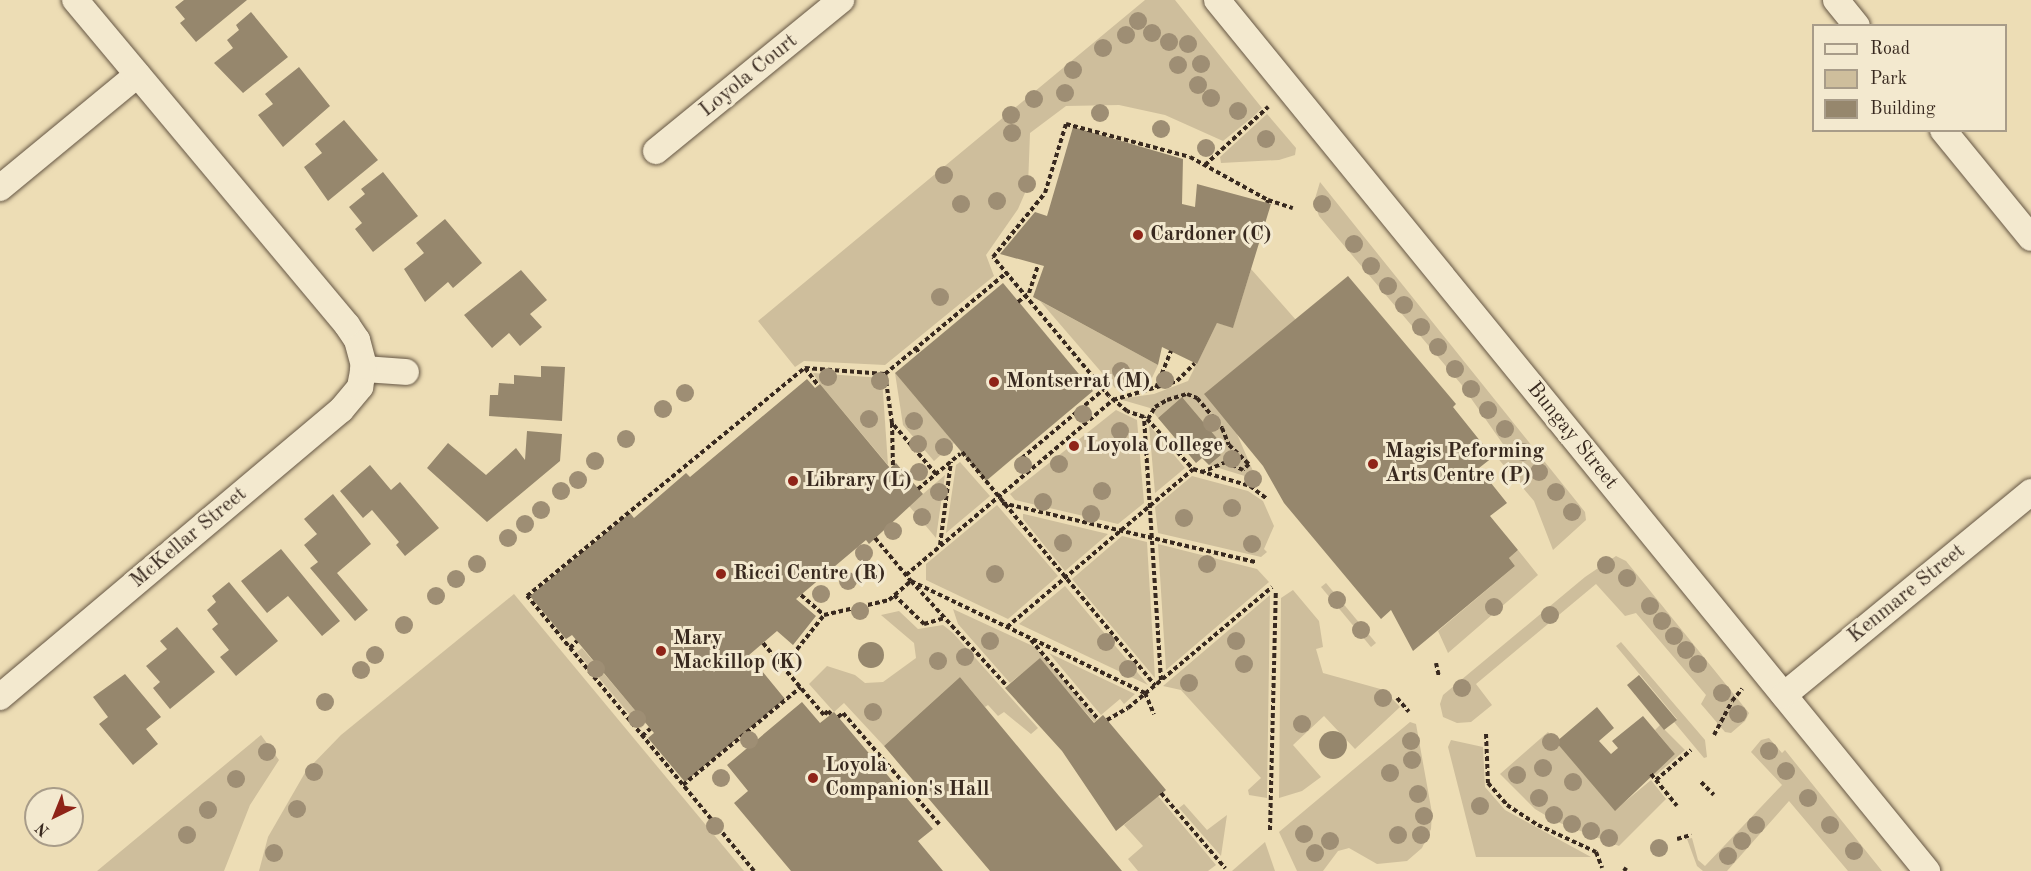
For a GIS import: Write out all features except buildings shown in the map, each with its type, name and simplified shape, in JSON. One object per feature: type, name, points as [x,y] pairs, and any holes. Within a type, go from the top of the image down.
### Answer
[{"type":"street","points":[[75,0],[347,326],[357,340],[363,369],[406,372]]},
{"type":"street","name":"Loyola Court","points":[[657,151],[841,0]]},
{"type":"street","name":"Bungay Street","points":[[1217,0],[1927,871]]},
{"type":"street","points":[[1836,0],[1855,24]]},
{"type":"street","points":[[0,188],[137,75]]},
{"type":"street","points":[[1945,132],[2031,238]]},
{"type":"street","name":"McKellar Street","points":[[0,697],[341,410],[360,387],[363,369]]},
{"type":"street","name":"Kenmare Street","points":[[1784,695],[2031,492]]},
{"type":"path","points":[[1205,165],[1271,104]]},
{"type":"path","points":[[1266,498],[1250,486],[1193,469],[1146,418],[1113,399],[1103,390],[993,257],[1045,194],[1066,124],[1191,157],[1268,202],[1293,208]]},
{"type":"path","points":[[1018,302],[1024,296],[1038,265]]},
{"type":"path","points":[[754,871],[527,596],[805,368],[885,374],[1005,274]]},
{"type":"path","points":[[916,348],[919,353]]},
{"type":"path","points":[[1155,388],[1171,351]]},
{"type":"path","points":[[906,574],[1113,399],[1177,381],[1195,363]]},
{"type":"path","points":[[805,368],[819,385]]},
{"type":"path","points":[[885,374],[892,423],[893,466]]},
{"type":"path","points":[[1016,463],[1103,390]]},
{"type":"path","points":[[1161,680],[1146,418],[1155,407],[1167,400],[1187,394],[1197,398],[1221,428],[1229,445],[1249,464],[1243,470],[1226,462],[1203,472]]},
{"type":"path","points":[[892,423],[936,474]]},
{"type":"path","points":[[918,489],[961,453],[1155,686]]},
{"type":"path","points":[[939,546],[951,462]]},
{"type":"path","points":[[1007,627],[1193,469]]},
{"type":"path","points":[[1002,503],[1255,562]]},
{"type":"path","points":[[875,538],[1007,686]]},
{"type":"path","points":[[783,667],[824,615],[889,600],[911,581]]},
{"type":"path","points":[[911,581],[1145,693],[1154,714]]},
{"type":"path","points":[[1107,720],[1155,686],[1272,587]]},
{"type":"path","points":[[1270,830],[1276,591]]},
{"type":"path","points":[[801,595],[824,615]]},
{"type":"path","points":[[894,595],[924,624],[945,618]]},
{"type":"path","points":[[1030,638],[1098,719]]},
{"type":"path","points":[[570,648],[577,641]]},
{"type":"path","points":[[763,643],[824,715],[828,711],[831,714]]},
{"type":"path","points":[[1437,663],[1439,677]]},
{"type":"path","points":[[1714,735],[1731,701],[1745,686]]},
{"type":"path","points":[[683,785],[801,687]]},
{"type":"path","points":[[1397,698],[1409,712]]},
{"type":"path","points":[[838,717],[843,713],[939,824]]},
{"type":"path","points":[[642,736],[650,729]]},
{"type":"path","points":[[1486,734],[1488,783],[1507,805],[1538,825],[1596,852],[1602,868]]},
{"type":"path","points":[[1656,780],[1691,750]]},
{"type":"path","points":[[1651,774],[1677,806]]},
{"type":"path","points":[[1701,782],[1714,795]]},
{"type":"path","points":[[1161,793],[1225,868]]},
{"type":"path","points":[[1677,839],[1691,835]]},
{"type":"green space","points":[[1145,0],[1175,0],[1262,108],[1223,141],[1165,115],[1119,105],[1066,106],[1030,133],[1028,186],[1018,209],[986,255],[994,276],[885,365],[804,361],[795,367],[758,321]]},
{"type":"green space","points":[[1267,114],[1296,148],[1295,155],[1279,160],[1221,163],[1220,157]]},
{"type":"green space","points":[[1320,182],[1585,512],[1586,520],[1553,550],[1534,501],[1495,455],[1505,447],[1461,384],[1319,216],[1314,202]]},
{"type":"green space","points":[[1251,269],[1296,320],[1237,434],[1253,471],[1248,477],[1209,465],[1221,455],[1215,447],[1220,442],[1182,397],[1158,418],[1150,408],[1119,399],[1154,394],[1188,381],[1217,323],[1233,327]]},
{"type":"green space","points":[[1040,301],[1158,365],[1151,380],[1115,388]]},
{"type":"green space","points":[[813,373],[882,378],[888,465],[820,384]]},
{"type":"green space","points":[[895,373],[954,443],[934,461],[903,425]]},
{"type":"green space","points":[[1116,410],[1137,420],[1144,503],[1118,524],[1015,500],[1010,494]]},
{"type":"green space","points":[[1149,425],[1185,468],[1155,493]]},
{"type":"green space","points":[[960,462],[990,496],[946,533],[956,465]]},
{"type":"green space","points":[[945,475],[936,538],[909,506]]},
{"type":"green space","points":[[1192,476],[1248,491],[1263,501],[1274,526],[1264,549],[1267,552],[1261,557],[1158,533],[1155,507]]},
{"type":"green space","points":[[997,505],[1058,576],[1008,619],[926,580],[926,564]]},
{"type":"green space","points":[[1023,514],[1108,534],[1065,571],[1023,519]]},
{"type":"green space","points":[[1122,536],[1147,542],[1155,678],[1072,579]]},
{"type":"green space","points":[[1158,544],[1257,569],[1269,582],[1166,670]]},
{"type":"green space","points":[[1518,550],[1538,575],[1448,653],[1438,631],[1515,566],[1509,558]]},
{"type":"green space","points":[[1616,556],[1626,561],[1749,713],[1745,721],[1731,733],[1725,732],[1701,704],[1706,695],[1636,613],[1625,616],[1596,584],[1476,684],[1492,705],[1471,722],[1457,723],[1443,717],[1440,704],[1443,695],[1585,577]]},
{"type":"green space","points":[[1326,583],[1376,643],[1371,647],[1321,587]]},
{"type":"green space","points":[[1065,586],[1148,685],[1019,624]]},
{"type":"green space","points":[[1293,590],[1319,621],[1323,647],[1316,649],[1323,673],[1384,690],[1400,707],[1355,749],[1324,716],[1293,745],[1321,777],[1302,791],[1279,798],[1281,598]]},
{"type":"green space","points":[[514,594],[744,871],[259,871],[268,837],[306,771],[341,735]]},
{"type":"green space","points":[[1270,595],[1267,798],[1249,795],[1248,790],[1261,778],[1181,690],[1163,686]]},
{"type":"green space","points":[[953,609],[1035,647],[1097,720],[1094,722],[1040,659],[1010,683],[958,624]]},
{"type":"green space","points":[[899,611],[918,629],[943,625],[953,633],[1038,728],[1031,734],[1004,712],[998,716],[988,705],[985,707],[960,677],[884,746],[844,703],[834,712],[809,684],[827,666],[855,675],[865,683],[883,682],[916,658],[914,643],[881,615]]},
{"type":"green space","points":[[1621,642],[1705,740],[1707,757],[1704,758],[1674,722],[1677,719],[1616,646]]},
{"type":"green space","points":[[582,648],[646,723],[641,728],[577,652]]},
{"type":"green space","points":[[1049,653],[1135,694],[1124,704],[1120,699],[1101,715]]},
{"type":"green space","points":[[1410,722],[1416,724],[1432,813],[1431,829],[1422,848],[1407,861],[1377,864],[1349,848],[1338,851],[1323,871],[1297,871],[1279,832]]},
{"type":"green space","points":[[1660,725],[1685,750],[1656,775],[1653,772],[1675,754],[1655,730]]},
{"type":"green space","points":[[1548,732],[1615,810],[1651,780],[1666,799],[1619,846],[1555,821],[1535,809],[1500,774]]},
{"type":"green space","points":[[261,735],[279,760],[250,805],[224,871],[97,871]]},
{"type":"green space","points":[[1769,738],[1782,753],[1785,750],[1882,871],[1848,871],[1789,801],[1727,871],[1703,871],[1697,866],[1687,839],[1692,838],[1698,860],[1705,866],[1782,785],[1751,752],[1761,740]]},
{"type":"green space","points":[[1451,740],[1483,747],[1485,787],[1505,810],[1591,857],[1476,857],[1448,747]]},
{"type":"green space","points":[[1158,796],[1216,865],[1208,871],[1138,871],[1128,859],[1143,846],[1124,825]]},
{"type":"green space","points":[[1184,804],[1207,830],[1227,815],[1221,856],[1179,808]]},
{"type":"green space","points":[[1265,842],[1275,871],[1232,871]]},
{"type":"place","name":"Cardoner (C)","points":[[1138,235]]},
{"type":"place","name":"Montserrat (M)","points":[[994,382]]},
{"type":"place","name":"Loyola College","points":[[1074,446]]},
{"type":"place","name":"Magis Peforming Arts Centre (P)","points":[[1373,464]]},
{"type":"place","name":"Library (L)","points":[[793,481]]},
{"type":"place","name":"Ricci Centre (R)","points":[[721,574]]},
{"type":"place","name":"Mary Mackillop (K)","points":[[661,651]]},
{"type":"place","name":"Loyola Companion's Hall","points":[[813,778]]}]
